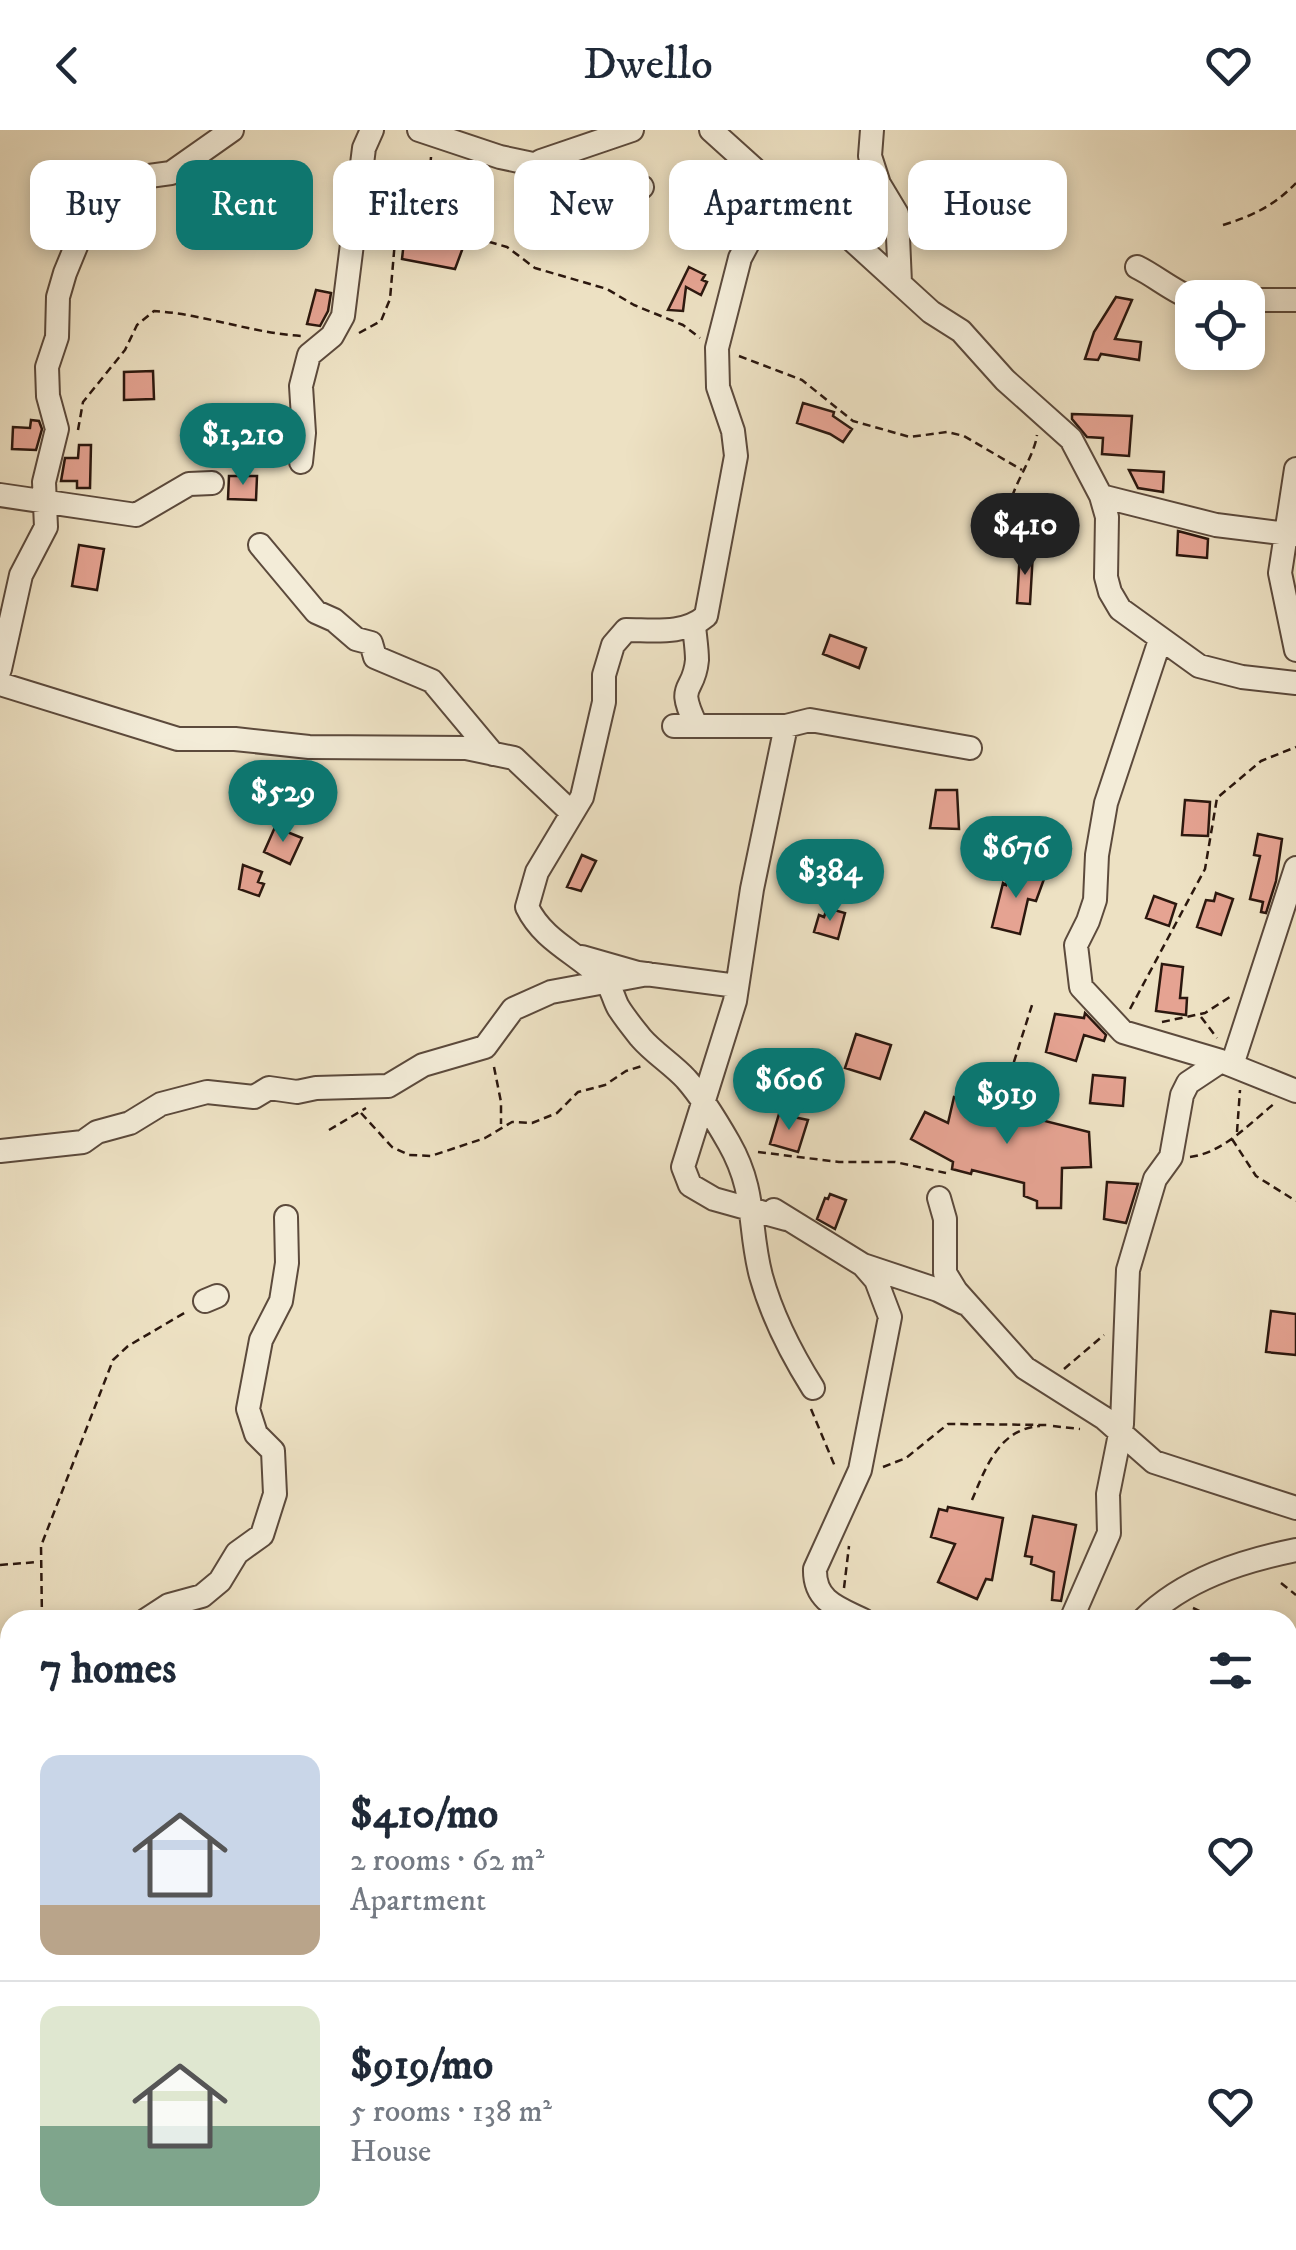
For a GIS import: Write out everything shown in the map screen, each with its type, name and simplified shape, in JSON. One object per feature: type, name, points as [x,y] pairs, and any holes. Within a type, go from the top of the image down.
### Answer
[{"type":"street","points":[[0,669],[21,576],[46,527],[48,456],[55,441],[55,413],[46,380],[57,337],[58,296],[98,183],[171,173],[232,130]]},
{"type":"street","points":[[301,462],[301,386],[310,355],[332,336],[346,301],[364,148],[372,130]]},
{"type":"street","points":[[544,160],[632,130]]},
{"type":"street","points":[[711,130],[746,160]]},
{"type":"street","points":[[872,130],[870,156],[879,184],[896,214],[900,283]]},
{"type":"street","points":[[426,133],[521,160]]},
{"type":"street","points":[[745,250],[717,348],[718,387],[733,431],[736,456],[706,616],[694,626],[666,631],[626,630],[613,644],[582,797],[537,872],[527,907],[536,926],[608,984],[617,1005],[643,1040],[690,1082],[732,1149],[750,1199],[754,1240],[768,1299],[794,1358],[813,1388]]},
{"type":"street","points":[[863,250],[931,312],[961,331],[1005,380],[1070,439],[1100,496],[1109,532],[1106,577],[1120,609],[1200,666],[1296,683]]},
{"type":"street","points":[[1136,266],[1175,289]]},
{"type":"street","points":[[1265,300],[1296,300]]},
{"type":"street","points":[[1296,469],[1291,535],[1280,574],[1296,650]]},
{"type":"street","points":[[0,496],[136,514],[189,484],[212,483]]},
{"type":"street","points":[[1100,496],[1216,524],[1291,535]]},
{"type":"street","points":[[260,545],[316,612],[334,620],[356,639],[372,642],[376,657],[432,681],[493,754]]},
{"type":"street","points":[[694,626],[697,664],[684,692],[685,726],[786,726],[810,720],[970,748]]},
{"type":"street","points":[[1160,640],[1106,803],[1094,900],[1076,945],[1081,988],[1128,1032],[1229,1059],[1294,1090]]},
{"type":"street","points":[[0,684],[178,738],[309,747],[466,748],[514,758],[572,813]]},
{"type":"street","points":[[786,726],[752,889],[735,1001],[683,1167],[690,1185],[714,1198],[750,1199],[862,1264],[938,1290],[969,1306]]},
{"type":"street","points":[[1075,1610],[1109,1534],[1108,1494],[1121,1432],[1128,1270],[1148,1202],[1155,1179],[1171,1157],[1188,1083],[1229,1059],[1260,980],[1296,868]]},
{"type":"street","points":[[574,954],[648,974],[737,986]]},
{"type":"street","points":[[0,1151],[83,1142],[97,1132],[130,1123],[161,1104],[208,1092],[254,1097],[270,1088],[297,1092],[388,1086],[435,1060],[472,1053],[485,1046],[514,1009],[550,992],[648,974]]},
{"type":"street","points":[[939,1198],[945,1219],[945,1273],[1024,1368],[1121,1432],[1154,1462],[1296,1508]]},
{"type":"street","points":[[161,1610],[202,1596],[220,1581],[237,1553],[262,1535],[275,1494],[272,1451],[256,1434],[248,1409],[261,1340],[281,1301],[287,1263],[286,1217]]},
{"type":"street","points":[[845,1610],[825,1599],[815,1585],[815,1570],[860,1470],[890,1317],[876,1280],[862,1264]]},
{"type":"street","points":[[1157,1610],[1233,1565],[1296,1550]]},
{"type":"path","points":[[426,133],[428,160]]},
{"type":"path","points":[[466,160],[478,150]]},
{"type":"path","points":[[1223,225],[1275,204],[1296,183]]},
{"type":"path","points":[[494,243],[507,247],[535,268],[622,296],[683,325],[717,348],[802,380],[852,420],[910,437],[947,432],[964,436],[1022,470]]},
{"type":"path","points":[[55,441],[74,439],[81,426],[83,402],[125,350],[137,325],[154,311],[181,312],[272,334],[352,335],[381,321],[390,299],[394,250]]},
{"type":"path","points":[[1002,546],[1009,504],[1036,446],[1045,413]]},
{"type":"path","points":[[1128,1032],[1205,869],[1217,798],[1262,761],[1296,747]]},
{"type":"path","points":[[1128,1032],[1165,1020],[1200,1015],[1260,980]]},
{"type":"path","points":[[1007,1112],[1006,1087],[1032,1005]]},
{"type":"path","points":[[1200,1015],[1229,1059],[1237,1134]]},
{"type":"path","points":[[494,1037],[501,1125]]},
{"type":"path","points":[[361,1113],[392,1147],[409,1155],[431,1156],[484,1138],[501,1125],[537,1121],[557,1113],[578,1092],[605,1085],[626,1072],[665,1058]]},
{"type":"path","points":[[329,1130],[361,1113],[388,1086]]},
{"type":"path","points":[[1171,1157],[1198,1156],[1237,1134],[1294,1090]]},
{"type":"path","points":[[1231,1138],[1256,1176],[1296,1201]]},
{"type":"path","points":[[732,1149],[839,1162],[895,1162],[946,1172]]},
{"type":"path","points":[[41,1610],[39,1562],[56,1504],[116,1355],[211,1299]]},
{"type":"path","points":[[1049,1384],[1112,1330],[1128,1305]]},
{"type":"path","points":[[860,1470],[891,1466],[948,1424],[1084,1429]]},
{"type":"path","points":[[972,1500],[988,1462],[1008,1437],[1026,1427],[1051,1425]]},
{"type":"path","points":[[0,1565],[39,1562]]},
{"type":"path","points":[[1281,1583],[1296,1596]]},
{"type":"path","points":[[1175,1597],[1195,1610]]},
{"type":"building","points":[[403,250],[462,250],[455,269],[402,259]]},
{"type":"building","points":[[689,267],[705,275],[702,280],[707,282],[701,295],[686,287],[683,311],[668,310]]},
{"type":"building","points":[[316,290],[331,293],[320,326],[307,324]]},
{"type":"building","points":[[1116,297],[1132,300],[1115,339],[1141,342],[1139,360],[1101,354],[1098,360],[1085,359],[1094,332]]},
{"type":"building","points":[[153,371],[154,399],[124,400],[124,372]]},
{"type":"building","points":[[803,403],[834,412],[833,416],[852,429],[843,442],[797,423]]},
{"type":"building","points":[[1072,414],[1132,416],[1129,456],[1102,454],[1103,438],[1087,437]]},
{"type":"building","points":[[31,420],[39,421],[42,429],[36,450],[12,449],[13,427],[30,428]]},
{"type":"building","points":[[79,445],[91,445],[90,488],[77,488],[77,481],[61,481],[65,458],[78,458]]},
{"type":"building","points":[[1129,470],[1164,472],[1163,492],[1138,488]]},
{"type":"building","points":[[229,476],[257,476],[256,500],[228,499]]},
{"type":"building","points":[[1178,531],[1208,539],[1207,558],[1177,555]]},
{"type":"building","points":[[79,545],[104,549],[97,590],[72,586]]},
{"type":"building","points":[[1020,551],[1033,552],[1030,604],[1017,603]]},
{"type":"building","points":[[830,635],[866,648],[859,668],[823,654]]},
{"type":"building","points":[[936,790],[957,790],[959,829],[930,828]]},
{"type":"building","points":[[1185,800],[1210,802],[1208,836],[1182,835]]},
{"type":"building","points":[[275,827],[302,838],[290,864],[264,852]]},
{"type":"building","points":[[1258,834],[1282,839],[1276,881],[1266,913],[1261,912],[1263,902],[1250,899],[1260,856],[1254,855]]},
{"type":"building","points":[[582,855],[596,861],[581,891],[567,887]]},
{"type":"building","points":[[243,865],[262,872],[258,882],[264,884],[259,896],[239,889]]},
{"type":"building","points":[[1019,871],[1044,879],[1036,901],[1028,899],[1020,934],[992,927],[1003,883],[1006,885],[1010,874],[1017,876]]},
{"type":"building","points":[[1216,893],[1233,899],[1221,935],[1197,927],[1206,900],[1214,901]]},
{"type":"building","points":[[1154,896],[1176,904],[1169,926],[1146,918]]},
{"type":"building","points":[[827,908],[845,913],[838,939],[814,932],[819,915],[824,917]]},
{"type":"building","points":[[1162,964],[1183,967],[1180,998],[1187,998],[1186,1015],[1156,1011]]},
{"type":"building","points":[[1085,1013],[1106,1035],[1104,1041],[1084,1035],[1076,1061],[1046,1052],[1055,1014],[1084,1018]]},
{"type":"building","points":[[856,1034],[891,1045],[880,1079],[845,1068]]},
{"type":"building","points":[[1093,1075],[1125,1078],[1123,1106],[1090,1103]]},
{"type":"building","points":[[954,1097],[1002,1104],[1001,1110],[1089,1132],[1091,1167],[1062,1168],[1061,1208],[1037,1208],[1037,1201],[1024,1196],[1024,1183],[952,1169],[953,1162],[911,1139],[925,1112],[948,1123]]},
{"type":"building","points":[[779,1114],[808,1120],[798,1152],[770,1144]]},
{"type":"building","points":[[1107,1182],[1138,1184],[1126,1223],[1104,1219]]},
{"type":"building","points":[[830,1194],[846,1200],[835,1229],[817,1219]]},
{"type":"building","points":[[1271,1311],[1296,1314],[1296,1355],[1266,1352]]},
{"type":"building","points":[[948,1507],[1003,1518],[992,1580],[986,1579],[977,1599],[938,1582],[955,1544],[931,1537],[939,1509],[947,1511]]},
{"type":"building","points":[[1033,1516],[1076,1525],[1061,1601],[1052,1600],[1054,1572],[1031,1564],[1032,1557],[1025,1556]]}]
